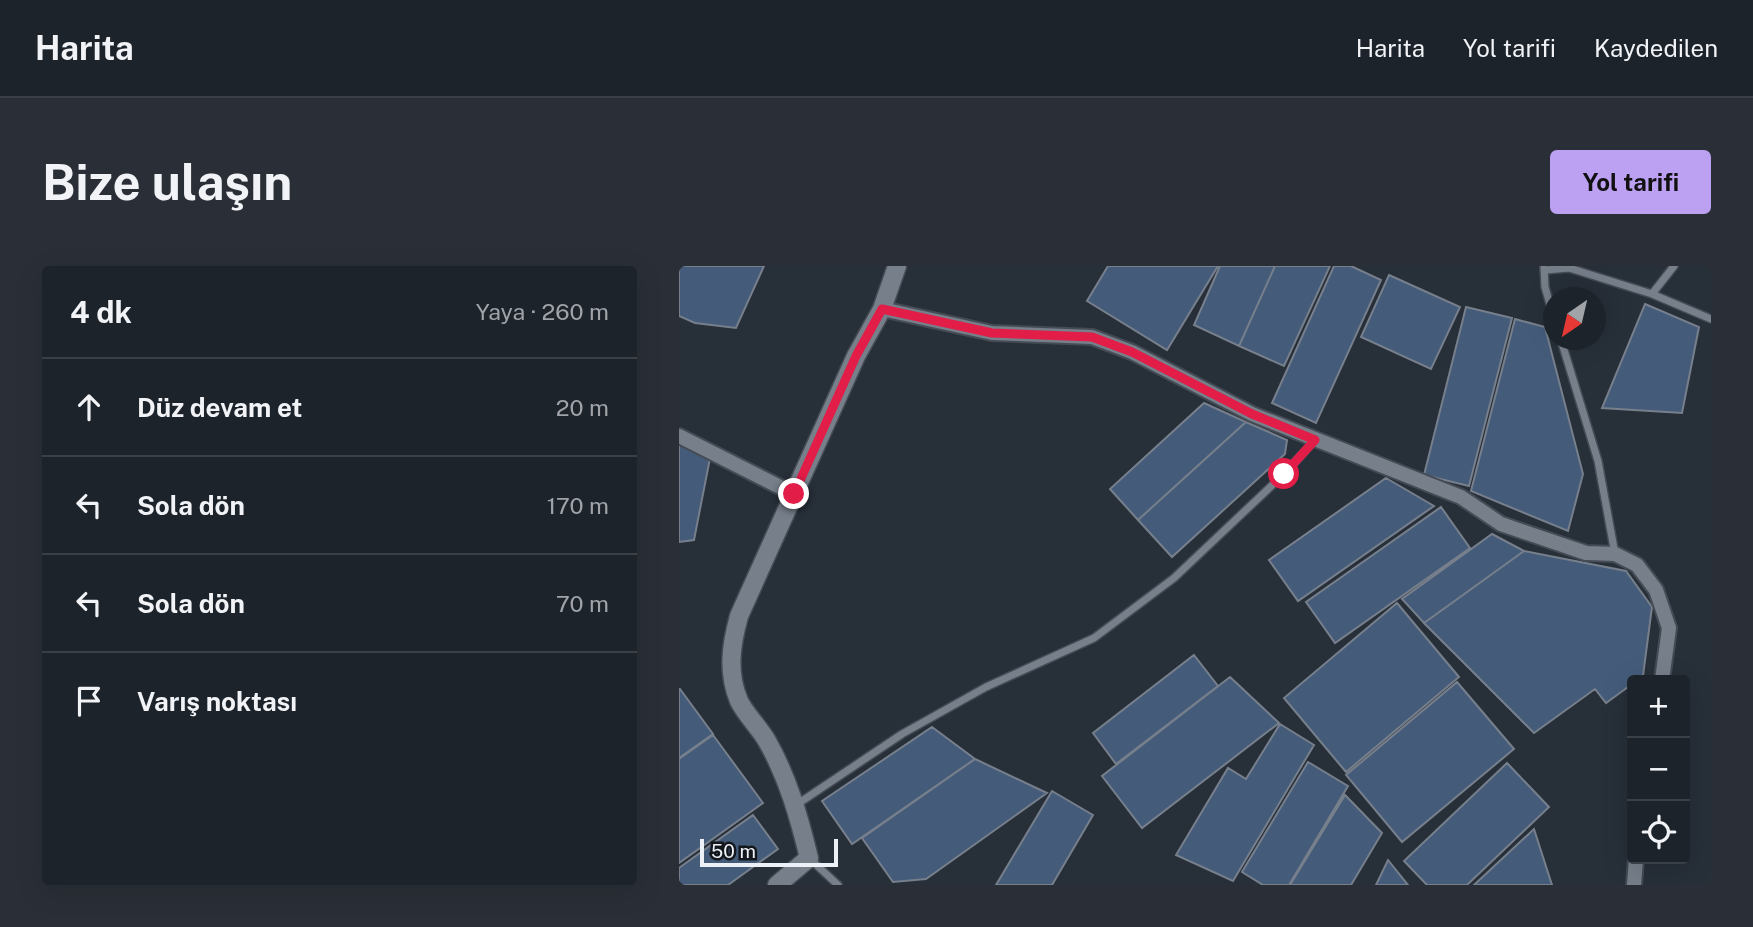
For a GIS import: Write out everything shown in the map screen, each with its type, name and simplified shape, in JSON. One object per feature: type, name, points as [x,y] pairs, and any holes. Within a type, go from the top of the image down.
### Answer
[{"type":"street","points":[[777,885],[809,858],[796,805],[767,740],[740,702],[731,670],[731,644],[739,616],[856,356],[882,309],[897,266]]},
{"type":"street","points":[[882,309],[992,333],[1092,337],[1132,352],[1252,414],[1461,497],[1501,524],[1586,553],[1615,554],[1637,565],[1655,590],[1669,628],[1663,675]]},
{"type":"street","points":[[679,436],[794,494]]},
{"type":"street","points":[[1634,885],[1636,864]]},
{"type":"lane","points":[[1652,294],[1674,266]]},
{"type":"lane","points":[[1545,287],[1545,268],[1569,268],[1652,294],[1711,319]]},
{"type":"lane","points":[[1564,350],[1598,461],[1615,554]]},
{"type":"lane","points":[[796,805],[914,728],[986,687],[1094,638],[1174,578],[1284,474],[1315,440]]},
{"type":"lane","points":[[809,858],[838,885]]},
{"type":"building","points":[[679,266],[764,266],[736,328],[695,323],[679,316]]},
{"type":"building","points":[[1108,266],[1218,266],[1167,350],[1087,301]]},
{"type":"building","points":[[1220,266],[1275,266],[1239,346],[1194,325]]},
{"type":"building","points":[[1275,266],[1330,266],[1284,366],[1239,346]]},
{"type":"building","points":[[1334,266],[1351,266],[1381,280],[1316,423],[1272,403]]},
{"type":"building","points":[[1389,275],[1460,307],[1431,369],[1361,337]]},
{"type":"building","points":[[1645,304],[1699,327],[1682,413],[1602,408]]},
{"type":"building","points":[[1466,307],[1512,318],[1469,486],[1424,475]]},
{"type":"building","points":[[1515,319],[1543,326],[1543,350],[1551,350],[1583,474],[1568,531],[1471,491]]},
{"type":"building","points":[[1204,403],[1246,422],[1138,520],[1110,489]]},
{"type":"building","points":[[1246,422],[1287,440],[1285,454],[1172,557],[1138,520]]},
{"type":"building","points":[[679,439],[711,453],[694,540],[679,542]]},
{"type":"building","points":[[1386,478],[1434,506],[1298,601],[1269,560]]},
{"type":"building","points":[[1441,507],[1470,548],[1335,643],[1306,602]]},
{"type":"building","points":[[1492,534],[1524,551],[1424,623],[1402,599]]},
{"type":"building","points":[[1524,551],[1626,571],[1652,607],[1643,675],[1627,675],[1627,688],[1606,703],[1595,689],[1534,733],[1424,623]]},
{"type":"building","points":[[1397,603],[1459,677],[1346,772],[1284,698]]},
{"type":"building","points":[[1194,655],[1218,686],[1116,764],[1093,733]]},
{"type":"building","points":[[1230,677],[1279,723],[1142,828],[1102,776]]},
{"type":"building","points":[[1457,682],[1514,749],[1402,842],[1346,775]]},
{"type":"building","points":[[679,690],[713,734],[679,758]]},
{"type":"building","points":[[1280,724],[1314,745],[1233,881],[1176,855],[1228,768],[1246,779]]},
{"type":"building","points":[[932,727],[975,759],[852,844],[822,801]]},
{"type":"building","points":[[713,735],[763,803],[679,863],[679,759]]},
{"type":"building","points":[[975,759],[1047,793],[926,879],[893,882],[862,838]]},
{"type":"building","points":[[1308,762],[1348,786],[1289,885],[1263,885],[1242,872]]},
{"type":"building","points":[[1507,763],[1549,807],[1467,885],[1427,885],[1404,861]]},
{"type":"building","points":[[1052,791],[1093,815],[1052,885],[996,885]]},
{"type":"building","points":[[1345,795],[1382,833],[1351,885],[1290,885]]},
{"type":"building","points":[[753,815],[778,849],[728,885],[679,885],[679,868]]},
{"type":"building","points":[[1534,829],[1552,885],[1474,885]]},
{"type":"building","points":[[1388,860],[1408,885],[1376,885]]},
{"type":"route","points":[[794,494],[856,356],[882,309],[992,333],[1092,337],[1132,352],[1252,414],[1315,440],[1284,474]]}]
